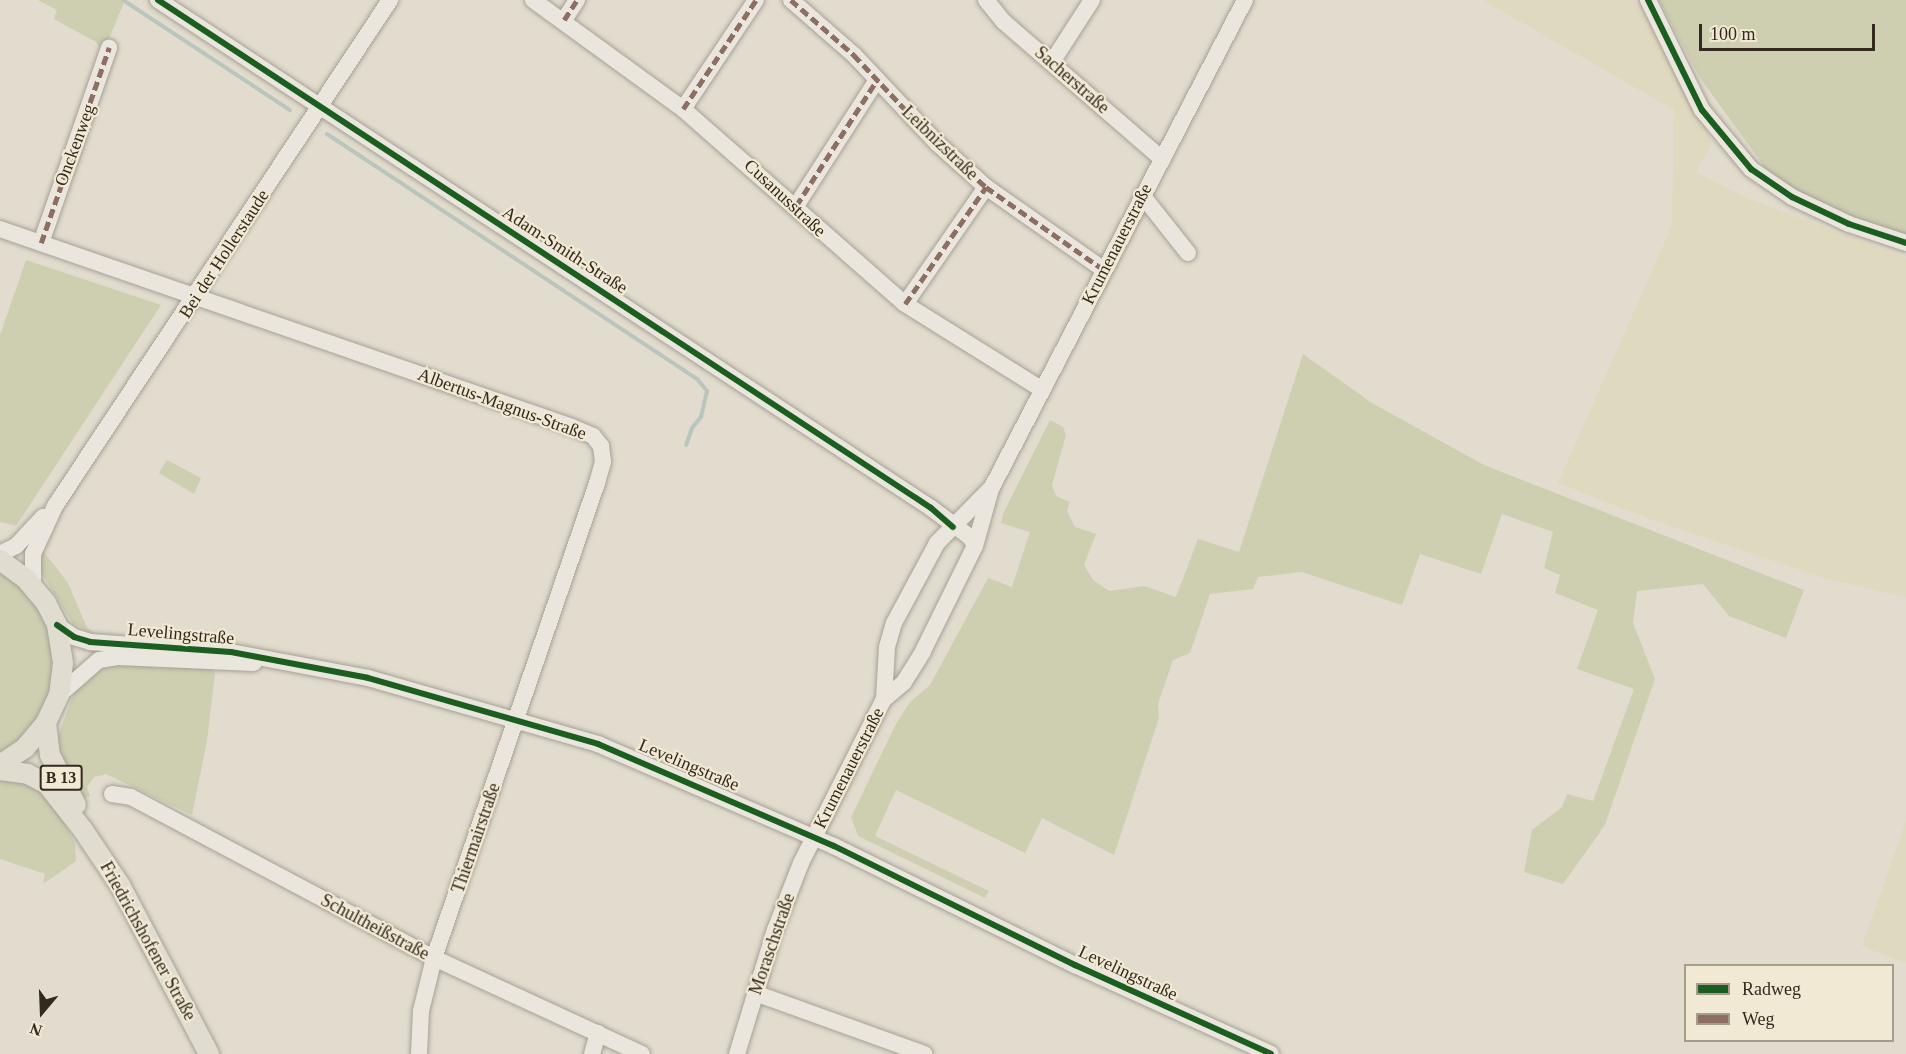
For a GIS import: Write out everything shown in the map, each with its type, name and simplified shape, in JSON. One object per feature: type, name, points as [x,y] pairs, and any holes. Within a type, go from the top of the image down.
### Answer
[{"type":"main road","name":"B 13","points":[[0,560],[33,586],[57,625],[63,663],[58,695],[46,723],[25,748],[0,765]]},
{"type":"main road","name":"Friedrichshofener Straße","points":[[46,723],[50,755],[79,811],[83,830]]},
{"type":"main road","name":"Friedrichshofener Straße","points":[[0,770],[28,774],[47,784],[83,830],[120,885],[209,1054]]},
{"type":"street","name":"Adam-Smith-Straße","points":[[158,0],[931,508],[953,527],[970,537],[975,546]]},
{"type":"street","name":"Bei der Hollerstaude","points":[[33,586],[33,555],[55,506],[195,298],[390,0]]},
{"type":"street","name":"Cusanusstraße","points":[[533,0],[564,20],[683,109],[905,304],[1041,390]]},
{"type":"street","points":[[564,20],[577,0]]},
{"type":"street","points":[[683,109],[756,0]]},
{"type":"street","name":"Leibnizstraße","points":[[790,0],[877,80],[986,188],[1104,270]]},
{"type":"street","name":"Sacherstraße","points":[[986,0],[1004,22],[1161,158]]},
{"type":"street","points":[[1052,62],[1092,0]]},
{"type":"street","name":"Krumenauerstraße","points":[[814,837],[884,699],[913,667],[975,546],[991,489],[1245,0]]},
{"type":"street","points":[[1648,0],[1702,110],[1751,169],[1792,198],[1849,224],[1906,243]]},
{"type":"street","name":"Onckenweg","points":[[41,243],[110,48]]},
{"type":"street","points":[[796,206],[877,80]]},
{"type":"street","points":[[905,304],[986,188]]},
{"type":"street","points":[[1142,195],[1188,253]]},
{"type":"street","points":[[0,229],[195,298]]},
{"type":"street","name":"Albertus-Magnus-Straße","points":[[195,298],[572,428],[593,436],[601,446],[603,462],[597,483],[516,718]]},
{"type":"street","name":"Krumenauerstraße","points":[[884,699],[887,656],[894,623],[936,543],[991,489]]},
{"type":"street","name":"Bei der Hollerstaude","points":[[0,554],[16,546],[55,506]]},
{"type":"street","name":"Levelingstraße","points":[[57,625],[74,637],[90,642],[231,652],[274,663],[368,678],[516,718],[662,768],[814,837],[1075,965],[1271,1054]]},
{"type":"street","points":[[887,656],[897,665],[913,667]]},
{"type":"street","name":"Levelingstraße","points":[[58,695],[99,660],[119,657],[274,663]]},
{"type":"street","name":"Thiermairstraße","points":[[419,1054],[421,1011],[434,958],[516,718]]},
{"type":"street","name":"Schultheißstraße","points":[[112,794],[152,808],[434,958],[642,1054]]},
{"type":"street","name":"Moraschstraße","points":[[737,1054],[786,900],[814,837]]},
{"type":"street","points":[[755,993],[924,1054]]},
{"type":"street","points":[[592,1054],[598,1033]]},
{"type":"shaded area","points":[[1483,0],[1634,0],[1668,52],[1712,143],[1696,172],[1749,199],[1906,258],[1906,598],[1824,578],[1655,521],[1558,483],[1672,226],[1674,110]]},
{"type":"shaded area","points":[[1906,821],[1906,963],[1862,946]]},
{"type":"green space","points":[[38,0],[125,0],[103,53],[96,42],[54,19],[57,10]]},
{"type":"green space","points":[[1659,0],[1906,0],[1906,237],[1822,207],[1774,180],[1700,78]]},
{"type":"green space","points":[[26,260],[161,305],[16,526],[0,522],[0,335]]},
{"type":"green space","points":[[1303,354],[1372,403],[1484,465],[1804,590],[1786,638],[1729,616],[1703,584],[1637,591],[1633,623],[1655,679],[1605,825],[1563,884],[1524,872],[1532,830],[1562,807],[1567,794],[1593,801],[1634,689],[1577,669],[1598,610],[1555,593],[1560,575],[1544,568],[1553,532],[1502,514],[1481,574],[1420,554],[1402,605],[1302,572],[1258,577],[1253,589],[1210,594],[1190,653],[1173,660],[1158,704],[1159,718],[1114,855],[1042,818],[1025,853],[896,790],[875,836],[989,891],[985,898],[858,836],[851,817],[896,724],[910,702],[930,685],[988,578],[1012,587],[1030,532],[1001,523],[1003,514],[1050,420],[1063,427],[1066,435],[1052,485],[1056,496],[1070,502],[1067,511],[1075,527],[1096,534],[1084,565],[1093,580],[1109,591],[1144,586],[1176,597],[1198,539],[1239,552]]},
{"type":"green space","points":[[167,460],[201,478],[194,494],[159,473]]},
{"type":"green space","points":[[40,547],[68,583],[87,628],[97,635],[73,624],[39,569]]},
{"type":"green space","points":[[0,569],[32,594],[50,626],[55,681],[32,730],[0,757]]},
{"type":"green space","points":[[100,665],[210,667],[215,673],[207,741],[192,815],[106,774],[94,777],[87,787],[90,796],[80,800],[55,744],[75,690]]},
{"type":"green space","points":[[7,779],[34,784],[54,804],[75,843],[76,861],[46,882],[43,883],[45,874],[0,859],[0,781]]},
{"type":"waterway","points":[[123,0],[290,110]]},
{"type":"waterway","points":[[327,134],[697,379],[707,391],[701,417],[692,428],[686,445]]},
{"type":"marked path","points":[[564,20],[577,0]]},
{"type":"marked path","points":[[683,109],[756,0]]},
{"type":"marked path","points":[[791,0],[854,55],[938,144],[986,187],[1104,270]]},
{"type":"marked path","points":[[41,243],[109,48]]},
{"type":"marked path","points":[[796,206],[877,80]]},
{"type":"marked path","points":[[905,304],[986,187]]},
{"type":"cycle path","points":[[158,0],[931,508],[953,527]]},
{"type":"cycle path","points":[[1648,0],[1702,110],[1751,169],[1792,197],[1849,224],[1906,243]]},
{"type":"cycle path","points":[[57,625],[74,637],[90,642],[231,652],[368,678],[598,744],[834,846],[1075,965],[1271,1054]]}]
